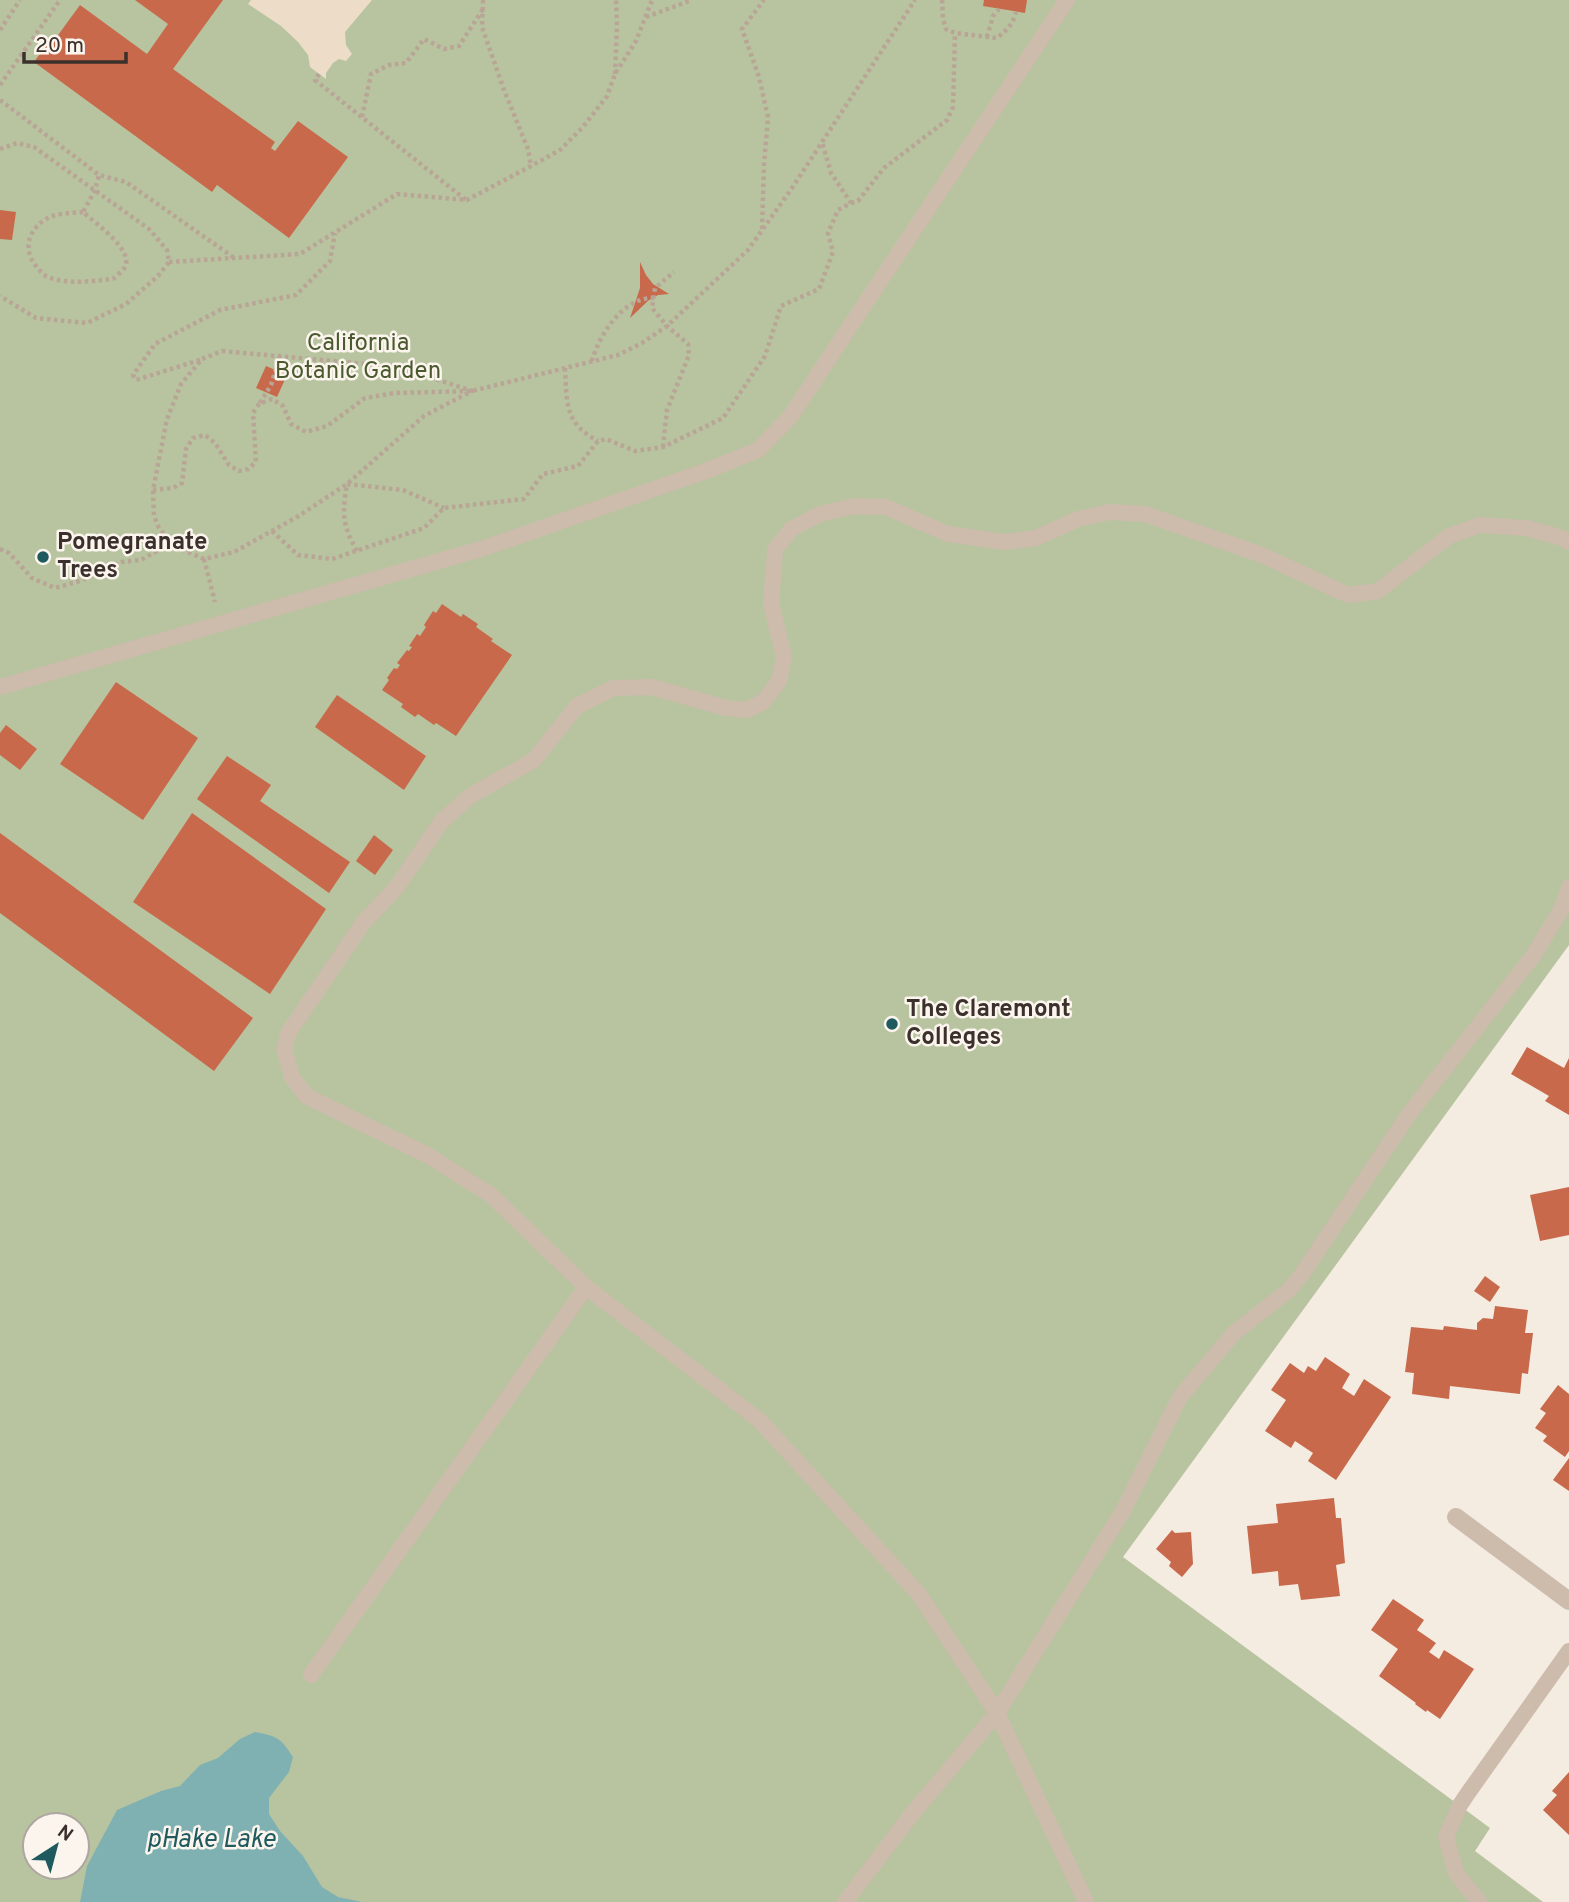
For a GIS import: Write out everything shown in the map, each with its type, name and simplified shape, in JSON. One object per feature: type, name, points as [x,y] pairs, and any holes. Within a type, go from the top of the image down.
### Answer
[{"type":"street","points":[[1456,1517],[1569,1601]]},
{"type":"lane","points":[[0,687],[484,548],[706,471],[758,450],[790,417],[1067,0]]},
{"type":"lane","points":[[1086,1902],[997,1713],[918,1593],[759,1420],[586,1287],[491,1195],[428,1155],[306,1096],[292,1077],[284,1049],[289,1032],[363,923],[396,888],[441,822],[470,796],[534,760],[577,706],[613,688],[652,687],[726,708],[747,710],[763,702],[779,681],[784,657],[771,604],[775,550],[791,529],[820,514],[855,506],[886,507],[948,534],[1005,542],[1036,538],[1078,519],[1110,512],[1144,514],[1262,555],[1348,595],[1378,591],[1449,536],[1480,525],[1527,528],[1569,542]]},
{"type":"lane","points":[[845,1902],[912,1814],[997,1713],[1123,1511],[1180,1396],[1234,1333],[1289,1290],[1302,1274],[1409,1114],[1533,956],[1562,908],[1569,887]]},
{"type":"lane","points":[[311,1675],[586,1287]]},
{"type":"lane","points":[[1479,1902],[1457,1872],[1446,1837],[1460,1805],[1569,1651]]},
{"type":"path","points":[[0,30],[20,0]]},
{"type":"path","points":[[0,85],[60,0]]},
{"type":"path","points":[[484,0],[482,27],[531,166]]},
{"type":"path","points":[[615,74],[616,0]]},
{"type":"path","points":[[169,262],[300,254],[397,194],[467,200],[531,166],[560,150],[583,127],[607,96],[615,74],[636,41],[652,0]]},
{"type":"path","points":[[645,18],[692,0]]},
{"type":"path","points":[[762,229],[768,117],[759,77],[743,29],[764,0]]},
{"type":"path","points":[[259,404],[272,399],[283,406],[291,424],[306,432],[327,426],[365,398],[395,393],[472,391],[618,355],[642,343],[667,326],[748,250],[915,0]]},
{"type":"path","points":[[942,0],[946,29],[955,33],[998,38],[1009,29],[1016,12]]},
{"type":"path","points":[[362,117],[371,74],[389,65],[406,63],[424,38],[444,49],[459,46],[483,9]]},
{"type":"path","points":[[987,37],[993,16],[999,9]]},
{"type":"path","points":[[347,484],[403,489],[444,508],[524,499],[543,474],[578,466],[598,441],[606,439],[635,450],[663,447],[723,418],[765,356],[781,306],[819,289],[833,253],[828,233],[838,210],[858,201],[884,168],[947,120],[953,107],[955,33]]},
{"type":"path","points":[[319,74],[316,80],[467,200]]},
{"type":"path","points":[[0,100],[99,175],[126,182],[234,257]]},
{"type":"path","points":[[822,142],[831,173],[851,203]]},
{"type":"path","points":[[0,149],[17,143],[34,147],[149,229],[167,250],[169,262],[159,276],[126,304],[88,323],[36,318],[0,296]]},
{"type":"path","points":[[83,212],[95,190],[99,175]]},
{"type":"path","points":[[83,212],[121,247],[127,257],[125,267],[113,279],[70,282],[45,276],[34,265],[28,253],[30,235],[52,215],[83,212]]},
{"type":"path","points":[[335,232],[330,261],[296,295],[220,310],[155,344],[133,375],[136,380],[222,351],[400,367],[472,391]]},
{"type":"path","points":[[663,447],[667,410],[689,355],[688,344],[667,326],[652,308],[655,288],[674,272]]},
{"type":"path","points":[[592,362],[596,346],[626,308],[646,298],[653,298]]},
{"type":"path","points":[[153,490],[173,488],[182,483],[186,449],[193,438],[205,435],[215,443],[229,464],[239,471],[248,469],[256,462],[253,413],[271,385],[280,356]]},
{"type":"path","points":[[202,359],[181,384],[167,419],[153,490],[154,516],[159,528],[171,543],[181,550],[204,559],[234,552],[297,517],[347,484],[425,416],[472,391]]},
{"type":"path","points":[[565,368],[569,414],[584,433],[598,441]]},
{"type":"path","points":[[347,484],[343,509],[348,534],[357,551]]},
{"type":"path","points":[[272,531],[298,555],[332,559],[424,528],[444,508]]},
{"type":"path","points":[[0,549],[9,553],[32,578],[55,588],[80,581],[121,562],[141,560],[171,543]]},
{"type":"path","points":[[204,559],[220,624]]},
{"type":"green space","name":"The Claremont Colleges","points":[[0,0],[1569,0],[1569,945],[1123,1557],[1490,1828],[1475,1851],[1543,1902],[0,1902]]},
{"type":"shaded area","points":[[251,0],[372,0],[345,32],[346,45],[352,54],[346,61],[339,59],[333,63],[326,73],[326,79],[310,67],[308,55],[298,42],[281,26],[248,4]]},
{"type":"water","name":"pHake Lake","points":[[255,1732],[278,1739],[285,1746],[293,1757],[289,1772],[269,1798],[269,1814],[280,1831],[303,1856],[322,1887],[338,1897],[362,1902],[80,1902],[84,1881],[91,1881],[91,1859],[117,1810],[180,1786],[200,1765],[218,1758],[240,1739]]},
{"type":"building","points":[[135,0],[223,0],[173,69],[275,142],[271,148],[275,151],[298,121],[348,157],[289,238],[217,185],[212,192],[34,62],[50,40],[53,42],[80,5],[147,54],[168,24]]},
{"type":"building","points":[[984,0],[1027,0],[1025,13],[983,6]]},
{"type":"building","points":[[0,210],[16,212],[12,240],[0,239]]},
{"type":"building","points":[[640,262],[653,284],[669,294],[658,295],[649,300],[630,318],[640,288]]},
{"type":"building","points":[[266,366],[287,375],[277,397],[256,388]]},
{"type":"building","points":[[442,604],[461,617],[463,614],[478,624],[476,627],[493,639],[491,641],[512,655],[456,736],[418,714],[415,717],[401,707],[403,704],[382,690],[394,668],[397,669],[400,665],[397,663],[412,647],[409,646],[417,634],[420,636],[426,627],[424,625],[433,611],[436,613]]},
{"type":"building","points":[[116,682],[198,738],[143,820],[60,764]]},
{"type":"building","points":[[337,695],[426,756],[404,790],[315,727]]},
{"type":"building","points":[[6,725],[37,749],[20,770],[0,755],[0,733]]},
{"type":"building","points":[[227,756],[271,785],[260,801],[350,862],[329,893],[197,799]]},
{"type":"building","points":[[192,813],[326,909],[270,994],[133,902]]},
{"type":"building","points":[[0,833],[253,1018],[214,1071],[0,913]]},
{"type":"building","points":[[374,835],[393,850],[375,875],[356,861]]},
{"type":"building","points":[[1527,1047],[1564,1068],[1569,1058],[1569,1115],[1545,1101],[1549,1096],[1511,1074]]},
{"type":"building","points":[[1569,1187],[1569,1235],[1540,1241],[1530,1195]]},
{"type":"building","points":[[1485,1276],[1500,1287],[1490,1302],[1474,1291]]},
{"type":"building","points":[[1495,1306],[1528,1310],[1525,1333],[1533,1333],[1528,1374],[1522,1373],[1520,1394],[1450,1386],[1449,1399],[1412,1394],[1414,1373],[1405,1372],[1411,1327],[1443,1330],[1444,1326],[1477,1330],[1477,1323],[1483,1318],[1493,1319]]},
{"type":"building","points":[[1325,1357],[1350,1374],[1342,1388],[1354,1396],[1364,1379],[1391,1397],[1336,1480],[1308,1461],[1313,1453],[1295,1441],[1291,1448],[1265,1431],[1286,1400],[1271,1390],[1290,1363],[1304,1373],[1308,1366],[1316,1371]]},
{"type":"building","points":[[1558,1385],[1569,1394],[1569,1451],[1565,1457],[1543,1441],[1547,1436],[1535,1428],[1546,1413],[1540,1409]]},
{"type":"building","points":[[1569,1458],[1569,1491],[1553,1480]]},
{"type":"building","points":[[1334,1498],[1336,1518],[1341,1518],[1345,1563],[1336,1565],[1340,1596],[1301,1600],[1298,1584],[1279,1586],[1278,1571],[1252,1574],[1247,1526],[1278,1523],[1276,1504]]},
{"type":"building","points":[[1172,1530],[1175,1533],[1191,1532],[1193,1564],[1182,1577],[1169,1566],[1171,1562],[1156,1549]]},
{"type":"building","points":[[1393,1599],[1424,1620],[1417,1630],[1436,1643],[1429,1652],[1439,1659],[1444,1650],[1474,1669],[1440,1719],[1427,1710],[1426,1712],[1379,1676],[1398,1649],[1371,1630]]},
{"type":"building","points":[[1569,1772],[1569,1835],[1543,1810],[1557,1795],[1552,1791]]},
{"type":"place","name":"Pomegranate Trees","points":[[43,557]]},
{"type":"place","name":"The Claremont Colleges","points":[[892,1024]]},
{"type":"park label","name":"California Botanic Garden","points":[[358,358]]}]
